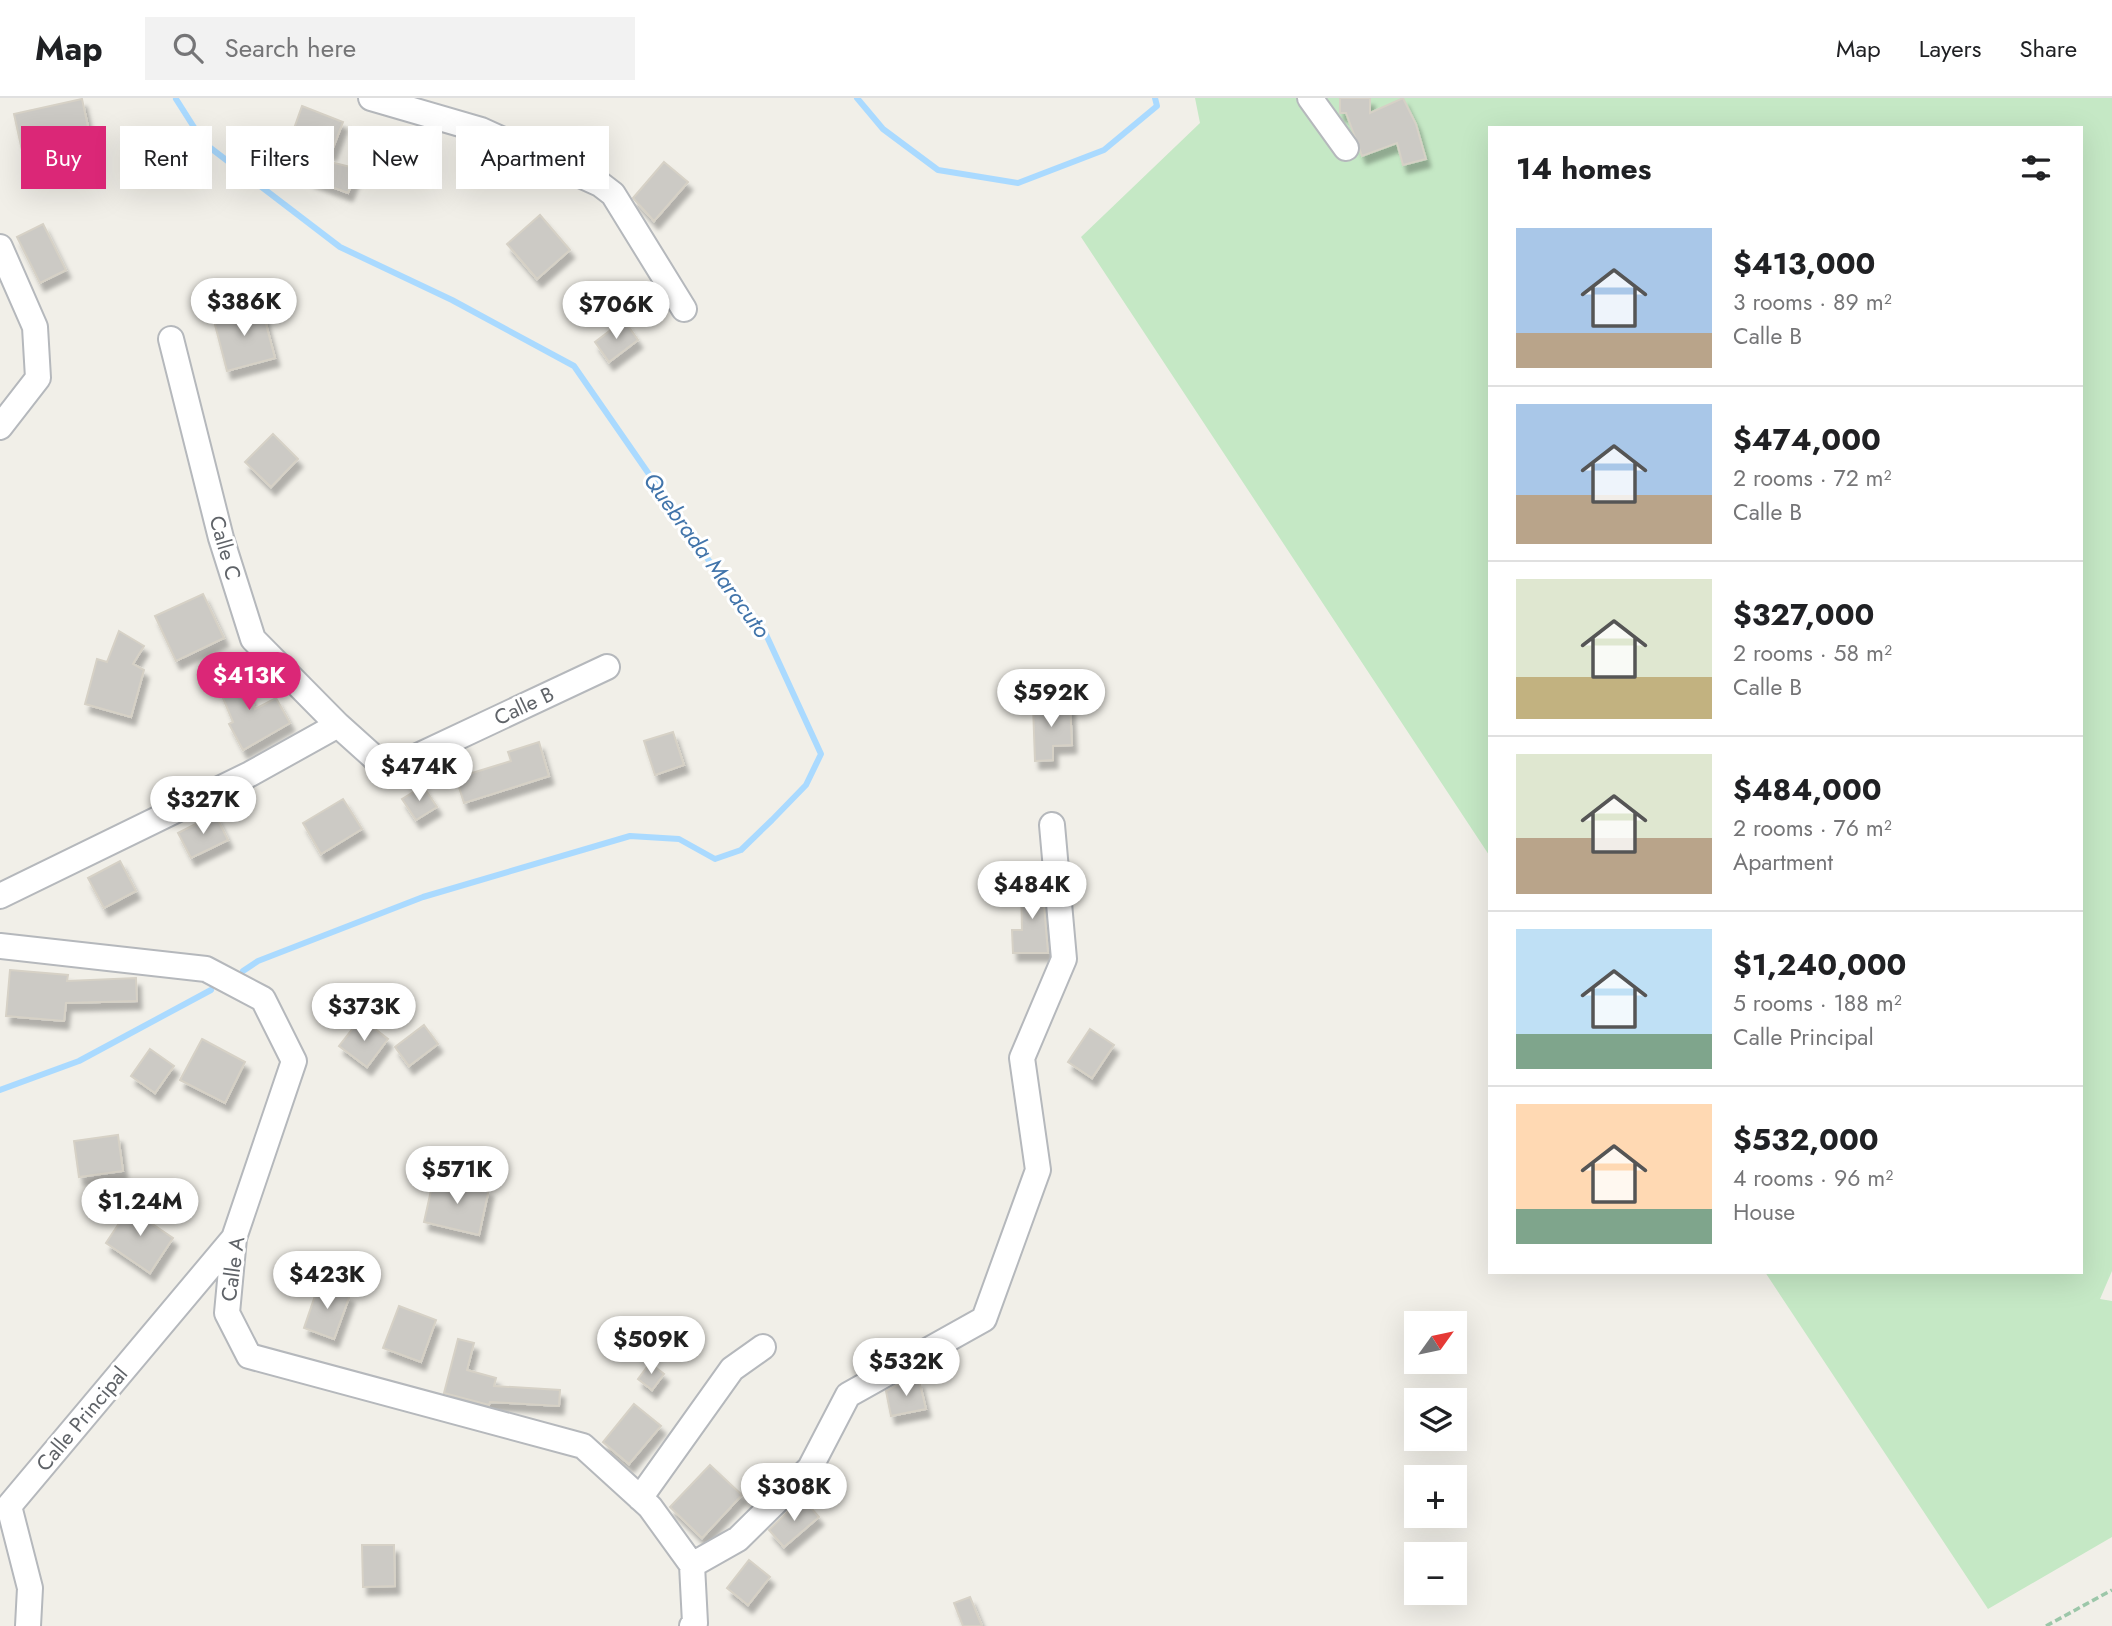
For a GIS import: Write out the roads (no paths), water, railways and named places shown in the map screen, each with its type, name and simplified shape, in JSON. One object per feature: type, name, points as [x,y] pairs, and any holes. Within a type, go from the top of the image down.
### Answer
[{"type":"street","points":[[371,98],[481,130],[600,184],[613,194],[684,309]]},
{"type":"street","points":[[1310,98],[1346,148]]},
{"type":"street","points":[[0,247],[35,327],[38,378],[0,427]]},
{"type":"street","name":"Calle C","points":[[171,339],[221,538],[253,639],[338,725]]},
{"type":"street","name":"Calle B","points":[[338,725],[388,771],[607,667]]},
{"type":"street","points":[[0,896],[250,774],[338,725]]},
{"type":"street","points":[[694,1625],[692,1565],[738,1539],[810,1468],[848,1395],[984,1319],[1038,1170],[1021,1058],[1064,959],[1052,825]]},
{"type":"street","name":"Calle A","points":[[0,946],[206,969],[262,999],[294,1061],[234,1238],[227,1313],[249,1356],[583,1446],[640,1498],[692,1565]]},
{"type":"street","name":"Calle Principal","points":[[28,1626],[30,1588],[9,1506],[234,1238]]},
{"type":"street","points":[[640,1498],[732,1368],[762,1347]]},
{"type":"waterway","name":"Quebrada Maracuto","points":[[857,98],[883,129],[938,170],[1018,183],[1104,150],[1157,106],[1155,98]]},
{"type":"waterway","name":"Quebrada Maracuto","points":[[176,99],[204,143],[340,247],[452,300],[574,366],[712,565],[763,628],[821,754],[806,785],[741,850],[715,859],[679,839],[630,836],[423,897],[258,961],[243,971]]},
{"type":"waterway","name":"Quebrada Maracuto","points":[[0,1090],[79,1061],[211,990]]}]
